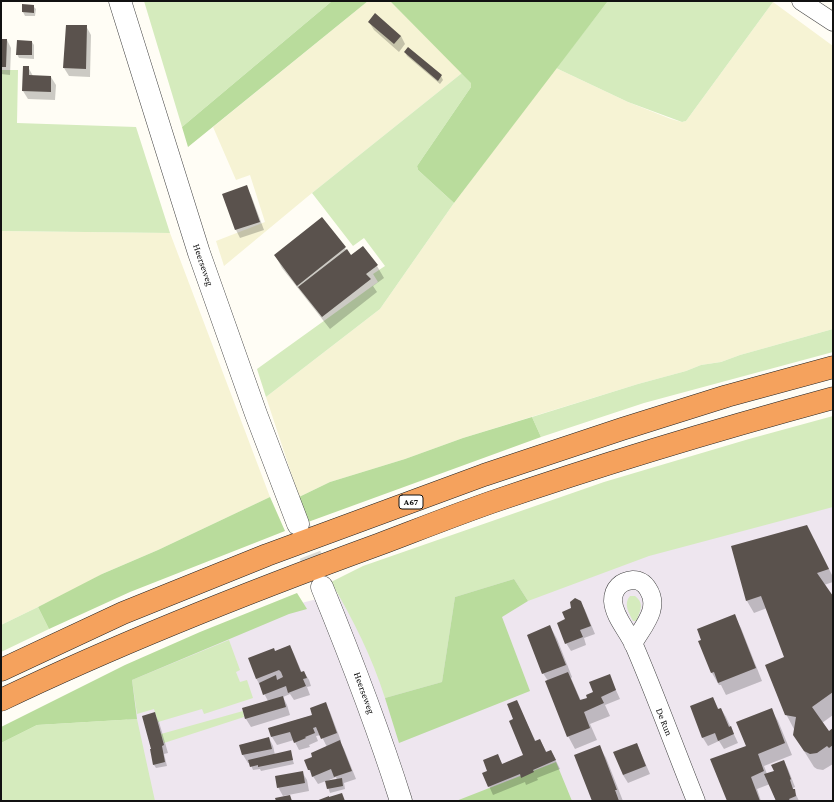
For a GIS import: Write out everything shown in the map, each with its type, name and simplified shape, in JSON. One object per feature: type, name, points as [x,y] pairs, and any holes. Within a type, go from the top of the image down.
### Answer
[{"type":"highway","name":"A67","points":[[1,670],[123,614],[267,555],[462,483],[622,429],[727,396],[833,367]]},
{"type":"highway","points":[[1,700],[130,642],[278,582],[486,505],[631,457],[728,427],[833,398]]},
{"type":"street","name":"Heerseweg","points":[[120,1],[199,253],[256,414],[298,524]]},
{"type":"street","points":[[801,1],[833,22]]},
{"type":"street","name":"Heerseweg","points":[[322,587],[358,677],[387,756],[401,801]]},
{"type":"street","name":"De Run","points":[[633,644],[696,801]]},
{"type":"shaded area","points":[[368,1],[390,1],[462,73],[312,193],[224,266],[216,241],[265,222],[250,175],[236,180],[213,127]]},
{"type":"shaded area","points":[[773,2],[833,46],[833,329],[740,355],[721,362],[701,365],[686,371],[638,384],[463,438],[405,459],[330,482],[299,497],[266,397],[380,309],[454,203],[556,68],[628,102],[671,119],[682,122],[686,121]]},
{"type":"shaded area","points":[[1,231],[170,233],[270,497],[158,550],[102,574],[87,583],[1,625]]},
{"type":"shaded area","points":[[833,472],[833,801],[147,801],[117,678],[293,605]]},
{"type":"green space","points":[[144,1],[332,1],[182,127]]},
{"type":"green space","points":[[332,1],[368,1],[188,147],[182,127]]},
{"type":"green space","points":[[390,1],[608,1],[454,203],[418,170],[417,166],[471,87],[471,83]]},
{"type":"green space","points":[[608,1],[773,2],[686,121],[682,122],[628,102],[556,68]]},
{"type":"green space","points":[[1,70],[18,70],[17,123],[136,127],[170,233],[1,231]]},
{"type":"green space","points":[[462,73],[471,82],[471,87],[417,166],[418,170],[454,203],[380,309],[266,397],[257,369],[378,282],[373,274],[385,266],[364,238],[353,246],[312,193]]},
{"type":"green space","points":[[833,329],[833,352],[644,403],[541,437],[532,417],[638,384],[686,371],[701,365],[721,362],[740,355]]},
{"type":"green space","points":[[833,416],[833,507],[649,556],[528,601],[514,579],[455,597],[442,682],[385,698],[361,638],[331,582],[363,566],[604,482]]},
{"type":"green space","points":[[532,417],[541,437],[308,522],[299,497],[330,482]]},
{"type":"green space","points":[[270,497],[285,531],[130,592],[49,629],[38,607],[102,574],[158,550]]},
{"type":"green space","points":[[514,579],[528,601],[502,617],[530,691],[399,743],[385,698],[442,682],[455,597]]},
{"type":"green space","points":[[297,593],[307,609],[289,614],[132,680],[137,719],[37,725],[1,743],[1,727],[125,665],[200,632]]},
{"type":"green space","points":[[630,596],[635,596],[641,604],[637,620],[635,621],[633,621],[627,608],[627,602]]},
{"type":"green space","points":[[38,607],[49,629],[1,652],[1,625]]},
{"type":"green space","points":[[229,640],[240,670],[236,672],[240,682],[247,680],[253,698],[204,714],[202,709],[158,722],[154,709],[137,714],[132,680]]},
{"type":"green space","points":[[243,711],[244,717],[164,743],[161,734]]},
{"type":"green space","points":[[137,719],[155,801],[1,801],[1,743],[37,725]]},
{"type":"green space","points":[[556,762],[572,801],[456,801]]},
{"type":"building","points":[[22,4],[34,5],[34,13],[22,12]]},
{"type":"building","points":[[375,13],[401,36],[394,44],[368,22]]},
{"type":"building","points":[[66,25],[87,25],[86,69],[63,68]]},
{"type":"building","points":[[1,39],[7,39],[6,67],[1,67]]},
{"type":"building","points":[[17,40],[32,41],[32,55],[16,55]]},
{"type":"building","points":[[408,47],[442,75],[438,81],[404,52]]},
{"type":"building","points":[[23,66],[29,66],[29,75],[51,76],[51,92],[22,91]]},
{"type":"building","points":[[247,185],[260,222],[235,230],[222,194]]},
{"type":"building","points":[[322,217],[346,247],[297,286],[274,255]]},
{"type":"building","points":[[363,246],[378,265],[366,274],[371,279],[322,317],[298,287],[347,249],[351,255]]},
{"type":"building","points":[[807,525],[829,569],[817,573],[833,596],[833,692],[812,707],[829,731],[833,728],[833,745],[829,748],[827,746],[817,753],[810,754],[804,751],[793,735],[796,717],[785,715],[765,665],[784,657],[761,596],[746,601],[731,546]]},
{"type":"building","points":[[575,598],[581,601],[591,626],[580,630],[583,637],[565,644],[557,623],[565,619],[562,612],[571,608],[570,602]]},
{"type":"building","points":[[735,614],[756,668],[718,683],[714,672],[711,673],[698,641],[701,640],[697,629]]},
{"type":"building","points":[[550,625],[566,665],[542,674],[527,635]]},
{"type":"building","points":[[290,645],[301,672],[304,671],[307,678],[303,679],[306,686],[288,693],[286,686],[263,695],[259,683],[276,675],[277,680],[283,677],[281,672],[279,670],[256,679],[248,658],[274,648],[275,651]]},
{"type":"building","points":[[568,672],[580,700],[587,698],[586,695],[593,692],[589,682],[610,674],[616,690],[601,697],[604,703],[584,712],[590,728],[567,737],[545,681]]},
{"type":"building","points":[[283,696],[286,707],[245,719],[242,708]]},
{"type":"building","points":[[713,697],[718,709],[721,708],[729,727],[731,726],[734,734],[718,741],[715,733],[702,738],[690,706]]},
{"type":"building","points":[[517,700],[535,741],[540,739],[546,752],[551,750],[556,760],[533,770],[534,772],[521,778],[520,774],[488,787],[482,773],[487,771],[483,760],[498,754],[502,764],[523,755],[509,721],[513,719],[507,704]]},
{"type":"building","points":[[326,702],[337,733],[321,739],[316,727],[313,728],[315,733],[294,743],[290,732],[271,737],[268,728],[312,715],[310,708]]},
{"type":"building","points":[[772,708],[785,743],[758,754],[764,771],[751,777],[760,801],[727,801],[710,759],[746,746],[736,722]]},
{"type":"building","points":[[155,712],[164,745],[162,746],[165,762],[153,765],[151,749],[142,716]]},
{"type":"building","points":[[269,737],[272,749],[242,755],[239,745]]},
{"type":"building","points":[[340,740],[352,771],[334,777],[331,769],[312,777],[304,760],[312,757],[311,753]]},
{"type":"building","points":[[637,743],[646,766],[623,775],[613,752]]},
{"type":"building","points":[[600,745],[617,790],[615,790],[619,801],[592,801],[574,755]]},
{"type":"building","points":[[291,750],[293,760],[258,767],[258,765],[250,767],[248,760]]},
{"type":"building","points":[[784,760],[793,789],[795,789],[796,796],[789,799],[790,801],[776,801],[764,774],[774,771],[771,765]]},
{"type":"building","points":[[303,771],[305,783],[277,788],[275,776]]},
{"type":"building","points":[[342,778],[343,786],[327,789],[325,781]]},
{"type":"building","points":[[342,793],[345,801],[316,801],[329,796]]},
{"type":"building","points":[[290,795],[292,801],[276,801],[275,798]]},
{"type":"tunnel","points":[[298,524],[322,585]]}]
